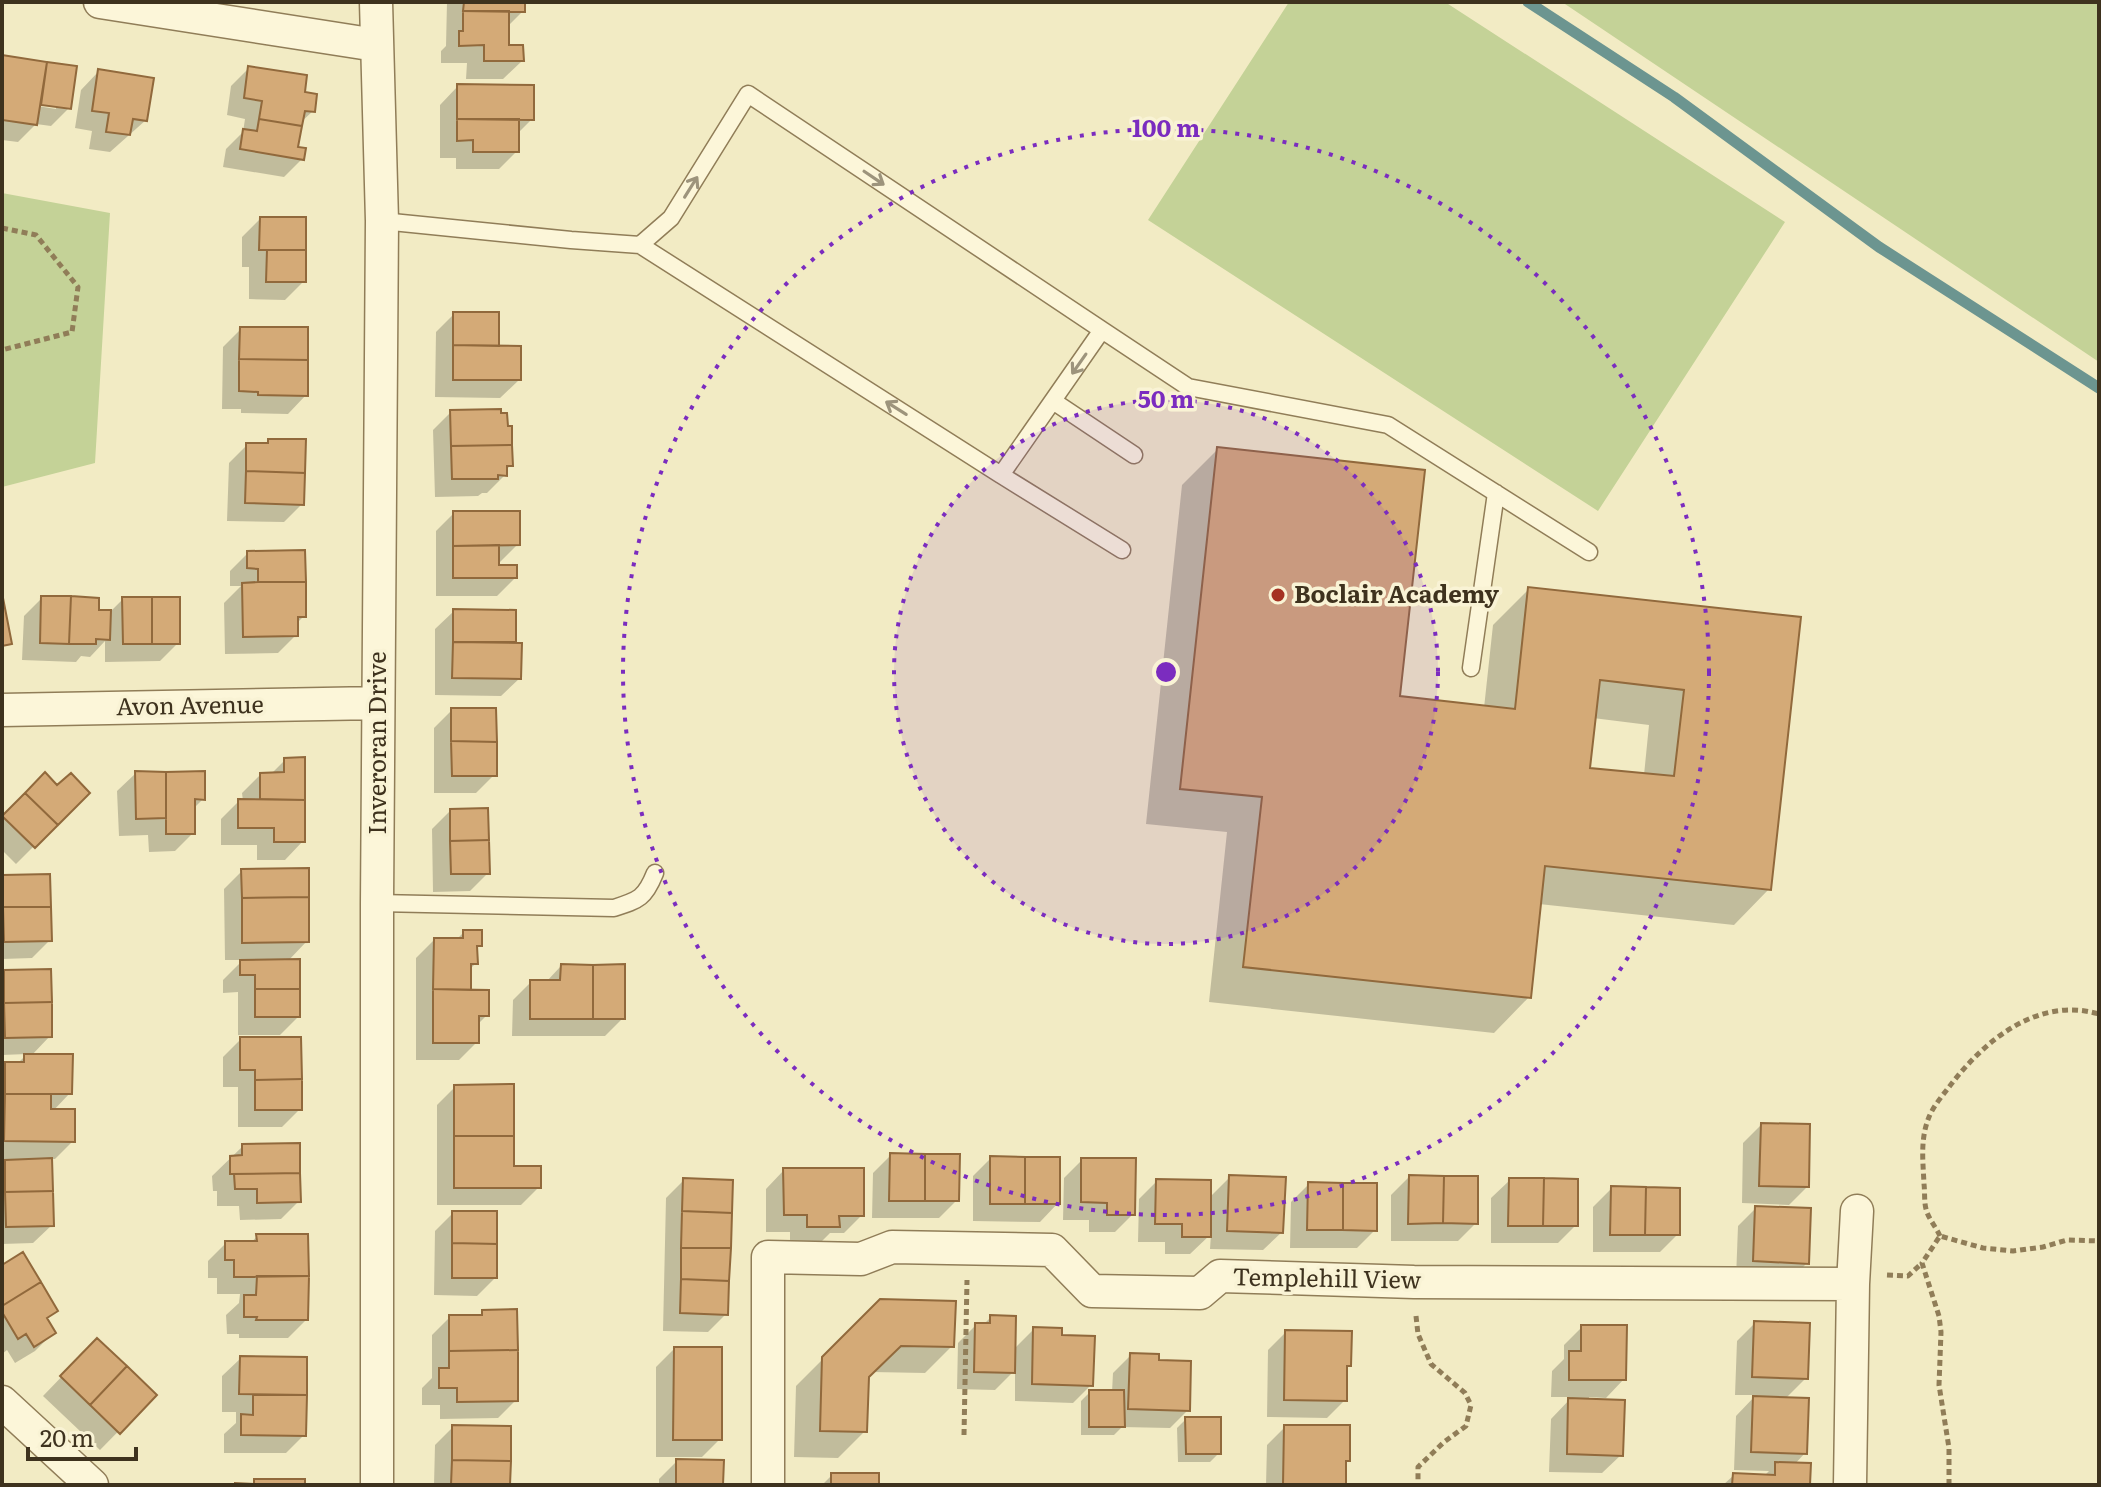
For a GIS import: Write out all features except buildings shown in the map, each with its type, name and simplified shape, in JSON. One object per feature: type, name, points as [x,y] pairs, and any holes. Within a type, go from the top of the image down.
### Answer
[{"type":"street","points":[[100,2],[376,45]]},
{"type":"street","name":"Inveroran Drive","points":[[376,2],[382,221],[377,1485]]},
{"type":"street","name":"Avon Avenue","points":[[2,710],[378,703]]},
{"type":"street","points":[[1850,1485],[1857,1211]]},
{"type":"street","name":"Templehill View","points":[[768,1485],[768,1257],[861,1259],[892,1247],[1052,1250],[1092,1291],[1200,1293],[1220,1276],[1414,1282],[1853,1284]]},
{"type":"street","points":[[2,1402],[92,1485]]},
{"type":"lane","points":[[640,245],[671,218],[748,94],[1188,387],[1388,425],[1589,552]]},
{"type":"lane","points":[[382,221],[640,245],[1122,550]]},
{"type":"lane","points":[[1001,475],[1102,330]]},
{"type":"lane","points":[[1053,401],[1134,455]]},
{"type":"lane","points":[[1471,668],[1496,493]]},
{"type":"lane","points":[[377,903],[614,908],[637,901],[648,890],[655,873]]},
{"type":"path","points":[[2,228],[36,235],[78,287],[72,332],[2,350]]},
{"type":"path","points":[[2099,1014],[2066,1009],[2038,1016],[2019,1023],[1986,1044],[1964,1067],[1929,1116],[1922,1142],[1926,1209],[1940,1236],[1983,1248],[2013,1251],[2067,1240],[2099,1241]]},
{"type":"path","points":[[1940,1236],[1922,1263],[1941,1332],[1939,1385],[1949,1448],[1949,1485]]},
{"type":"path","points":[[964,1435],[967,1249]]},
{"type":"path","points":[[1414,1282],[1418,1334],[1431,1364],[1465,1393],[1471,1405],[1466,1426],[1418,1467],[1418,1485]]},
{"type":"green space","points":[[1289,2],[1445,2],[1785,222],[1598,511],[1148,220]]},
{"type":"green space","points":[[1562,2],[2099,2],[2099,362]]},
{"type":"green space","points":[[2,193],[110,213],[95,463],[2,487]]},
{"type":"waterway","points":[[1528,2],[1674,97],[1879,247],[2099,388]]},
{"type":"place","name":"Boclair Academy","points":[[1278,595]]}]
